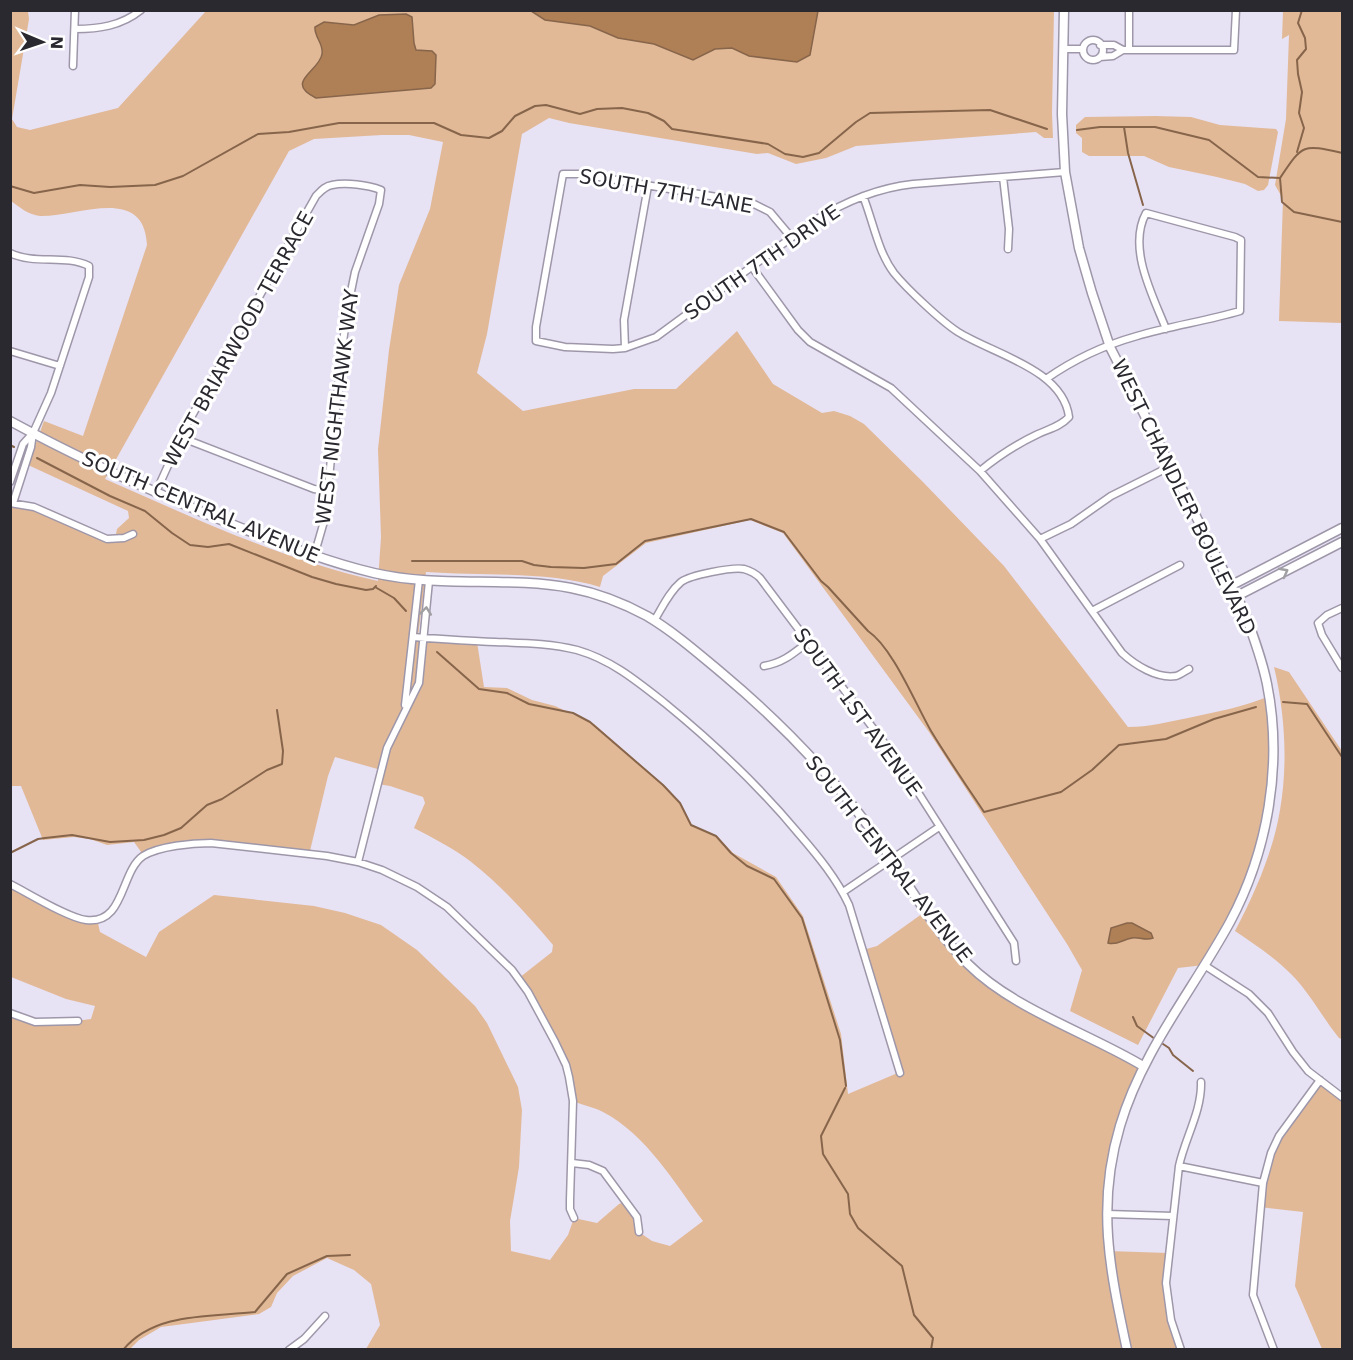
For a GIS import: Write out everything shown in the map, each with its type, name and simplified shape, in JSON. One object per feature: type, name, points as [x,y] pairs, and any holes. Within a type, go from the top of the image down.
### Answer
[{"type":"street","points":[[73,66],[75,10]]},
{"type":"street","points":[[75,29],[110,26],[122,22],[141,10]]},
{"type":"street","name":"WEST CHANDLER BOULEVARD","points":[[1064,10],[1062,137],[1065,172],[1079,248],[1110,346],[1232,585],[1256,644],[1270,703],[1274,752],[1270,804],[1259,852],[1243,894],[1230,923],[1143,1066],[1120,1125],[1112,1159],[1107,1214],[1108,1251],[1114,1293],[1127,1350]]},
{"type":"street","points":[[1126,50],[1129,10]]},
{"type":"street","points":[[1100,45],[1114,45],[1126,50],[1234,50],[1236,10]]},
{"type":"street","points":[[1100,57],[1102,52],[1096,41],[1085,44],[1084,55],[1095,60],[1126,50]]},
{"type":"street","points":[[1063,49],[1083,49]]},
{"type":"street","name":"SOUTH 7TH DRIVE","points":[[536,341],[574,348],[624,348],[656,337],[791,237],[836,208],[863,196],[898,186],[1065,172]]},
{"type":"street","name":"SOUTH 7TH LANE","points":[[536,341],[536,327],[563,174],[581,174],[752,202],[770,212],[791,237]]},
{"type":"street","points":[[1003,177],[1009,229],[1008,249]]},
{"type":"street","name":"WEST NIGHTHAWK WAY","points":[[314,556],[323,528],[348,306],[355,272],[379,204],[381,190],[344,185],[324,188]]},
{"type":"street","points":[[624,348],[624,320],[648,186]]},
{"type":"street","name":"WEST BRIARWOOD TERRACE","points":[[156,492],[180,437],[316,196],[324,188]]},
{"type":"street","points":[[863,196],[887,261],[899,278],[955,330],[1027,366],[1046,379],[1068,406],[1069,417],[1063,424],[1000,454],[980,471]]},
{"type":"street","points":[[1046,379],[1071,362],[1138,335],[1166,329],[1240,311],[1241,240],[1146,213],[1142,221],[1140,255],[1148,284],[1166,329]]},
{"type":"street","points":[[10,253],[34,259],[80,261],[89,266],[89,277],[51,393],[33,433],[31,447],[12,503],[49,512],[107,540],[124,538],[133,534]]},
{"type":"street","points":[[752,267],[798,330],[810,342],[891,388],[980,471],[1040,539],[1122,652],[1140,666],[1164,675],[1177,676],[1189,669]]},
{"type":"street","points":[[10,351],[60,366]]},
{"type":"street","name":"SOUTH CENTRAL AVENUE","points":[[10,421],[156,492],[314,556],[379,574],[419,580],[568,587],[610,599],[654,621],[702,656],[778,722],[837,786],[892,859],[938,929],[968,964],[1021,1002],[1143,1066]]},
{"type":"street","points":[[10,482],[23,444],[33,433]]},
{"type":"street","points":[[180,437],[314,489],[327,491]]},
{"type":"street","points":[[1040,539],[1071,524],[1111,496],[1171,466]]},
{"type":"street","points":[[14,469],[22,472]]},
{"type":"street","points":[[1232,585],[1342,528]]},
{"type":"street","points":[[1237,596],[1342,542]]},
{"type":"street","points":[[1092,611],[1180,565]]},
{"type":"street","name":"SOUTH 1ST AVENUE","points":[[654,621],[673,590],[683,580],[731,569],[753,572],[760,578],[900,764],[1014,943],[1016,961]]},
{"type":"street","points":[[404,711],[419,580]]},
{"type":"street","points":[[358,862],[387,748],[418,683],[429,581]]},
{"type":"street","points":[[1342,608],[1327,615],[1318,623],[1322,635],[1342,668]]},
{"type":"street","points":[[413,637],[557,646],[597,657],[631,675],[704,734],[769,798],[843,892],[849,905],[900,1073]]},
{"type":"street","points":[[764,666],[784,660],[808,642]]},
{"type":"street","points":[[843,892],[939,827]]},
{"type":"street","points":[[10,884],[86,921],[105,916],[112,911],[138,860],[150,853],[192,843],[218,843],[358,862],[392,874],[434,897],[468,925],[519,978],[566,1065],[573,1101],[570,1209],[574,1218]]},
{"type":"street","points":[[1204,964],[1241,987],[1260,1004],[1299,1061],[1308,1071],[1342,1097]]},
{"type":"street","points":[[10,1013],[35,1022],[78,1021]]},
{"type":"street","points":[[1274,1350],[1253,1295],[1263,1183],[1271,1153],[1279,1136],[1320,1080]]},
{"type":"street","points":[[1181,1350],[1171,1320],[1166,1283],[1179,1166],[1183,1147],[1200,1102],[1202,1082]]},
{"type":"street","points":[[572,1163],[589,1165],[603,1171],[637,1216],[639,1232]]},
{"type":"street","points":[[1179,1166],[1263,1183]]},
{"type":"street","points":[[1107,1214],[1173,1216]]},
{"type":"street","points":[[289,1350],[304,1339],[325,1316]]},
{"type":"shaded area","points":[[11,11],[28,11],[29,19],[12,119],[17,127],[30,130],[118,108],[206,11],[1054,11],[1053,138],[1044,138],[1036,132],[856,146],[826,158],[796,164],[768,153],[757,154],[549,118],[522,134],[487,334],[477,373],[523,411],[634,389],[676,389],[737,331],[773,384],[822,413],[834,411],[864,424],[923,482],[1004,566],[1128,727],[1209,714],[1270,696],[1270,804],[1243,894],[1204,965],[1178,968],[1138,1045],[1070,1011],[1082,970],[1067,944],[929,732],[783,533],[750,520],[646,543],[603,576],[600,587],[559,578],[537,576],[426,572],[418,637],[477,642],[484,687],[507,688],[594,724],[665,786],[681,804],[692,826],[717,836],[733,853],[776,877],[803,916],[841,1034],[848,1094],[900,1072],[863,950],[877,946],[926,911],[938,929],[998,988],[1143,1066],[1112,1159],[1108,1251],[1169,1253],[1168,1303],[1181,1349],[366,1349],[380,1325],[371,1284],[354,1270],[327,1258],[293,1276],[277,1293],[271,1307],[259,1314],[161,1327],[139,1340],[130,1349],[11,1349],[11,1013],[40,1020],[81,1020],[91,1019],[95,1006],[66,999],[11,977],[11,884],[75,917],[97,919],[100,932],[146,957],[159,932],[214,895],[314,906],[381,925],[417,950],[475,1006],[487,1023],[518,1087],[522,1110],[519,1167],[510,1221],[511,1251],[550,1260],[568,1235],[574,1218],[597,1223],[619,1204],[627,1201],[637,1217],[639,1232],[652,1241],[670,1246],[703,1221],[659,1161],[633,1134],[603,1112],[573,1101],[566,1065],[519,978],[552,952],[553,945],[493,880],[457,852],[414,828],[425,803],[423,797],[378,784],[381,770],[335,757],[328,776],[309,855],[192,843],[144,856],[134,842],[107,845],[90,839],[74,837],[43,840],[21,786],[11,786],[11,503],[34,507],[115,539],[117,529],[129,518],[128,511],[28,465],[44,421],[83,436],[147,245],[143,226],[134,215],[122,209],[107,208],[40,216],[28,212],[11,201]],"holes":[[[409,135],[443,142],[430,209],[399,285],[389,350],[378,449],[381,537],[378,581],[273,550],[105,479],[289,151],[314,139]]]},
{"type":"shaded area","points":[[531,11],[818,11],[810,55],[797,62],[749,56],[732,48],[715,49],[693,60],[654,44],[618,38],[590,26],[545,20]]},
{"type":"shaded area","points":[[1283,11],[1342,11],[1342,323],[1279,321],[1283,199],[1275,185],[1286,119],[1289,35],[1282,39]]},
{"type":"shaded area","points":[[406,14],[412,17],[416,50],[432,51],[436,55],[435,84],[431,88],[316,98],[303,87],[306,76],[316,66],[322,54],[315,27],[324,22],[354,25],[379,15]]},
{"type":"shaded area","points":[[1085,117],[1191,117],[1220,125],[1276,129],[1278,132],[1268,185],[1264,190],[1258,191],[1245,184],[1169,167],[1144,156],[1089,156],[1082,152],[1082,138],[1076,133],[1076,125]]},
{"type":"shaded area","points":[[1274,667],[1289,672],[1342,751],[1342,1039],[1291,974],[1271,956],[1235,931],[1262,872],[1273,841],[1280,810],[1285,757],[1281,702]]},
{"type":"shaded area","points":[[1132,923],[1151,933],[1153,938],[1132,938],[1114,944],[1108,943],[1111,928]]},
{"type":"shaded area","points":[[1320,1080],[1342,1097],[1342,1349],[1322,1349],[1295,1286],[1303,1212],[1260,1207],[1271,1153]]},
{"type":"waterway","points":[[1297,152],[1304,128],[1299,113],[1302,92],[1297,60],[1306,49],[1305,38],[1298,23],[1302,10]]},
{"type":"waterway","points":[[10,186],[34,193],[80,185],[110,187],[155,185],[183,176],[258,134],[289,132],[339,123],[434,123],[461,135],[489,138],[502,131],[515,116],[535,106],[546,105],[580,114],[597,109],[622,108],[648,113],[664,121],[672,129],[768,144],[785,154],[803,157],[819,153],[870,113],[990,110],[1047,129]]},
{"type":"waterway","points":[[1077,130],[1100,127],[1155,127],[1209,140],[1258,177],[1280,178],[1282,202],[1294,212],[1342,222]]},
{"type":"waterway","points":[[1124,127],[1128,153],[1143,205]]},
{"type":"waterway","points":[[1280,178],[1294,158],[1305,149],[1319,148],[1342,153]]},
{"type":"waterway","points":[[10,445],[14,447]]},
{"type":"waterway","points":[[37,458],[110,496],[145,511],[190,545],[208,547],[229,544],[312,577],[336,584],[366,590],[376,586]]},
{"type":"waterway","points":[[412,561],[522,561],[551,567],[584,568],[616,564],[645,541],[751,519],[784,532],[821,581],[886,650],[931,731],[984,812],[1061,792],[1092,770],[1119,745],[1166,739],[1214,719],[1256,707]]},
{"type":"waterway","points":[[375,587],[394,598],[406,611]]},
{"type":"waterway","points":[[437,652],[479,689],[507,693],[529,704],[573,713],[590,722],[663,785],[680,803],[691,825],[716,836],[747,866],[774,879],[802,918],[840,1040],[846,1086]]},
{"type":"waterway","points":[[1283,702],[1307,704],[1342,757]]},
{"type":"waterway","points":[[10,853],[38,839],[72,835],[110,842],[144,840],[181,828],[207,805],[222,799],[267,770],[282,764],[283,751],[277,710]]},
{"type":"waterway","points":[[1133,1017],[1137,1026],[1155,1039]]},
{"type":"waterway","points":[[1160,1042],[1193,1071]]},
{"type":"waterway","points":[[845,1088],[821,1136],[823,1154],[848,1194],[850,1214],[858,1228],[902,1266],[914,1315],[933,1338],[931,1350]]},
{"type":"waterway","points":[[123,1350],[150,1329],[167,1323],[202,1316],[255,1312],[287,1274],[327,1256],[350,1255]]}]
